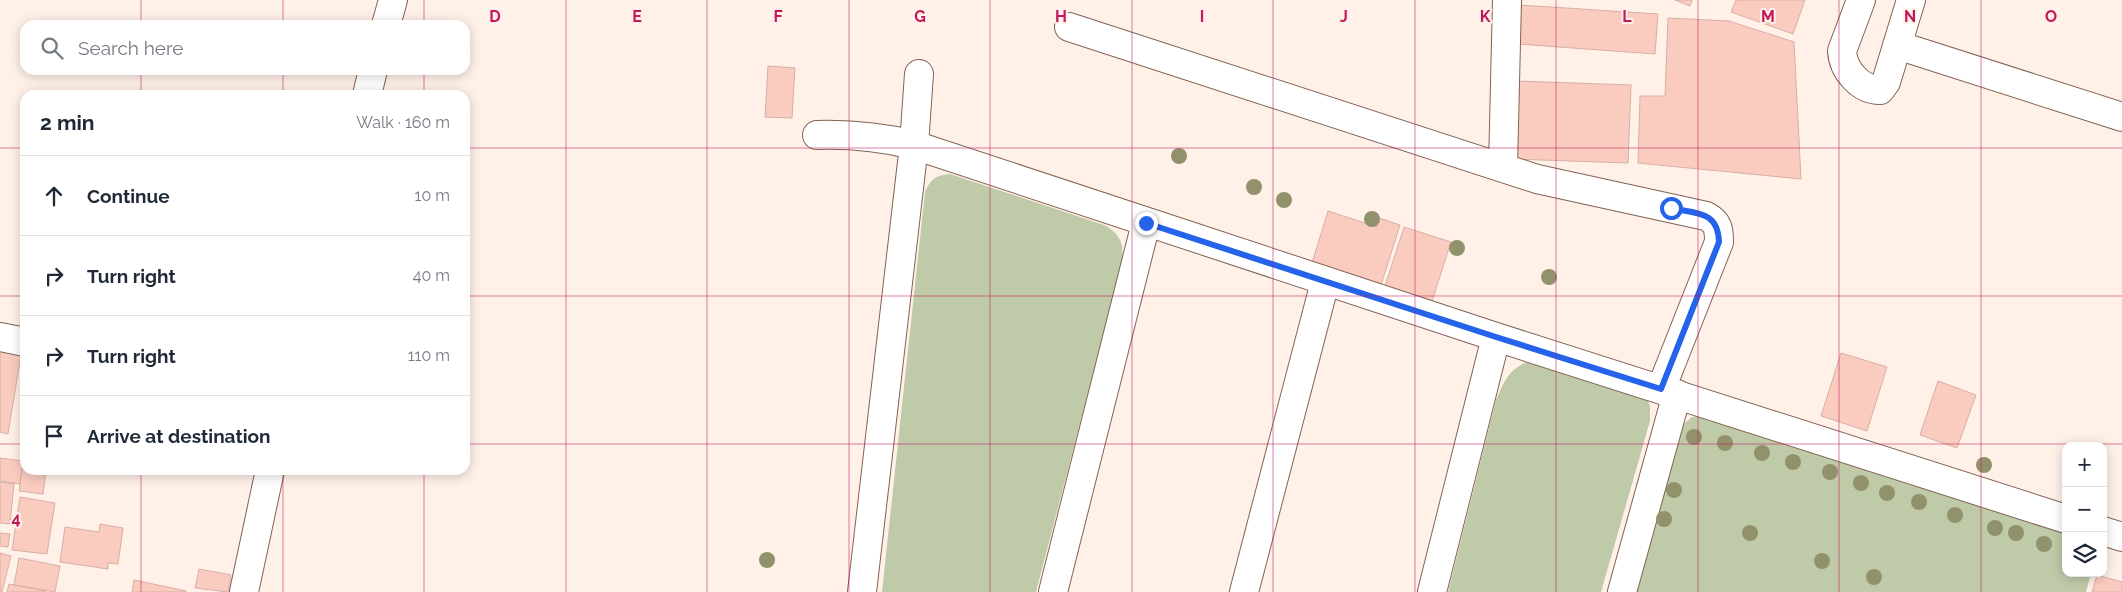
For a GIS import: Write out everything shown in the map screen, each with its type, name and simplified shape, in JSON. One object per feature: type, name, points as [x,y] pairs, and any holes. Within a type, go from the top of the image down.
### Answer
[{"type":"street","points":[[387,20],[393,0]]},
{"type":"street","points":[[1503,168],[1507,0]]},
{"type":"street","points":[[1861,0],[1842,51],[1842,60],[1860,85],[1870,90],[1880,90],[1886,82],[1910,0]]},
{"type":"street","points":[[1069,27],[1537,179],[1706,216],[1714,220],[1719,229],[1719,242],[1669,391],[1622,592]]},
{"type":"street","points":[[1897,46],[2122,117]]},
{"type":"street","points":[[862,592],[914,145],[919,74]]},
{"type":"street","points":[[368,90],[372,75]]},
{"type":"street","points":[[817,135],[850,134],[882,137],[914,145],[1325,282],[2062,517]]},
{"type":"street","points":[[1053,592],[1146,223]]},
{"type":"street","points":[[1244,592],[1325,282]]},
{"type":"street","points":[[0,337],[20,341]]},
{"type":"street","points":[[1432,592],[1496,337]]},
{"type":"street","points":[[244,592],[269,475]]},
{"type":"street","points":[[2106,532],[2122,537]]},
{"type":"green space","points":[[950,174],[1104,225],[1118,236],[1122,245],[1122,262],[1036,592],[882,592],[925,192],[934,178]]},
{"type":"green space","points":[[1531,360],[1646,396],[1650,406],[1650,421],[1601,592],[1448,592],[1496,400],[1502,386],[1513,371]]},
{"type":"green space","points":[[1704,415],[2062,530],[2062,577],[2090,577],[2086,592],[1635,592],[1681,426],[1692,417]]},
{"type":"building","points":[[1675,0],[1692,0],[1690,6]]},
{"type":"building","points":[[1736,0],[1805,0],[1793,34],[1731,12]]},
{"type":"building","points":[[1520,5],[1658,14],[1655,54],[1518,44]]},
{"type":"building","points":[[1668,18],[1729,21],[1794,42],[1801,179],[1638,163],[1640,96],[1665,96]]},
{"type":"building","points":[[768,66],[795,68],[792,118],[765,117]]},
{"type":"building","points":[[1516,81],[1631,85],[1628,163],[1513,159]]},
{"type":"building","points":[[1328,211],[1377,227],[1379,218],[1400,225],[1381,285],[1312,263]]},
{"type":"building","points":[[1404,227],[1451,242],[1432,301],[1385,286]]},
{"type":"building","points":[[0,351],[20,355],[20,361],[8,434],[0,432]]},
{"type":"building","points":[[1841,353],[1887,367],[1867,431],[1821,416]]},
{"type":"building","points":[[1938,381],[1976,395],[1957,448],[1920,435]]},
{"type":"building","points":[[0,458],[20,461],[20,484],[0,481]]},
{"type":"building","points":[[21,475],[45,475],[43,494],[19,491]]},
{"type":"building","points":[[0,482],[14,484],[10,524],[0,523]]},
{"type":"building","points":[[20,497],[55,503],[47,554],[12,550]]},
{"type":"building","points":[[100,524],[123,528],[118,564],[108,563],[108,569],[60,562],[65,527],[99,532]]},
{"type":"building","points":[[0,533],[10,534],[8,547],[0,546]]},
{"type":"building","points":[[0,553],[11,556],[2,592],[0,592]]},
{"type":"building","points":[[19,558],[60,566],[55,592],[14,585]]},
{"type":"building","points":[[199,569],[231,575],[228,592],[195,588]]},
{"type":"building","points":[[2096,577],[2122,582],[2122,592],[2092,592]]},
{"type":"building","points":[[134,580],[186,591],[186,592],[132,592]]},
{"type":"building","points":[[9,584],[46,591],[46,592],[7,592]]},
{"type":"route","points":[[1146,223],[1661,389],[1719,242],[1719,229],[1714,220],[1706,216],[1671,208]]}]
